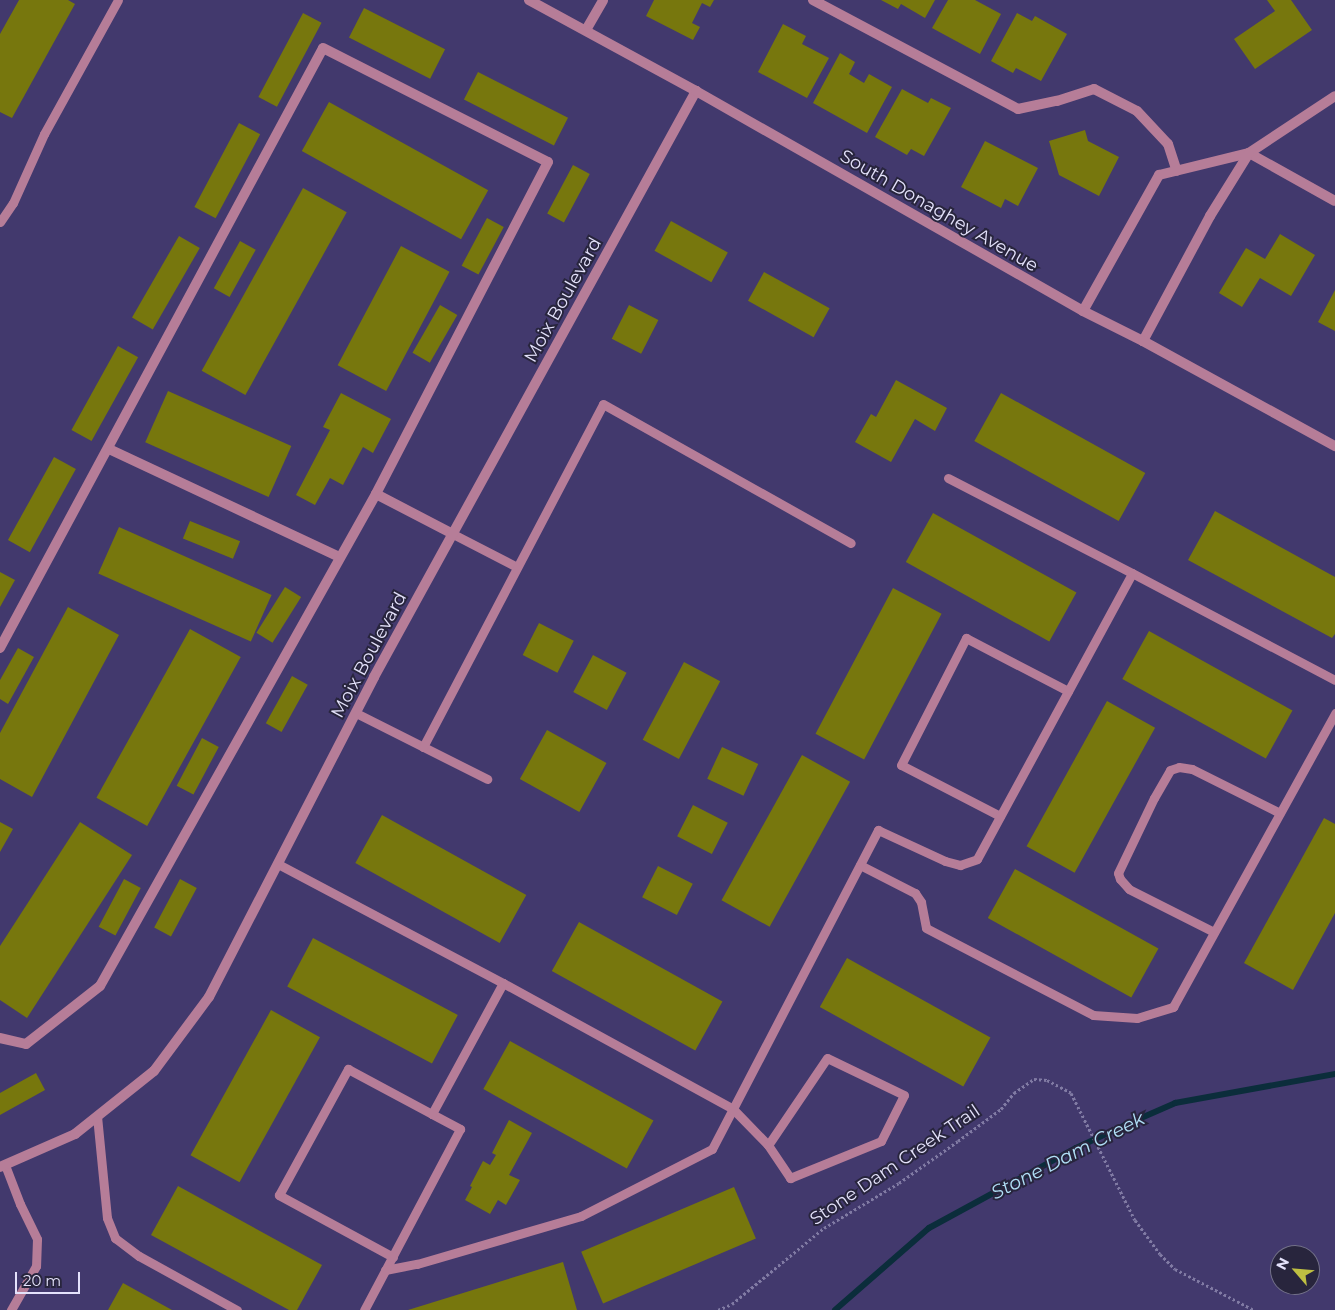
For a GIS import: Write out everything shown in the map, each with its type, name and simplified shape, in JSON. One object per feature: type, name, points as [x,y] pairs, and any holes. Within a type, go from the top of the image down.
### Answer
[{"type":"street","name":"South Donaghey Avenue","points":[[529,0],[696,91],[1083,311],[1143,341],[1335,446]]},
{"type":"street","points":[[586,30],[602,0]]},
{"type":"street","points":[[813,0],[1018,109],[1057,102],[1094,89],[1137,111],[1168,144],[1177,171]]},
{"type":"street","points":[[0,648],[109,449],[323,48],[548,162],[376,494],[100,986],[26,1044],[0,1038]]},
{"type":"street","name":"Moix Boulevard","points":[[2,1166],[75,1134],[154,1071],[209,997],[356,713],[696,91]]},
{"type":"street","points":[[1083,311],[1159,175],[1249,153],[1335,96]]},
{"type":"street","points":[[1249,153],[1335,201]]},
{"type":"street","points":[[1143,341],[1210,216],[1249,153]]},
{"type":"street","points":[[109,449],[340,557]]},
{"type":"street","points":[[376,494],[453,534]]},
{"type":"lane","points":[[0,222],[13,203],[44,134],[118,0]]},
{"type":"lane","points":[[423,747],[603,404],[851,543]]},
{"type":"lane","points":[[948,478],[1335,680]]},
{"type":"lane","points":[[453,534],[517,567]]},
{"type":"lane","points":[[386,1270],[417,1264],[581,1216],[712,1149],[878,830],[945,862],[960,865],[977,859],[1132,573]]},
{"type":"lane","points":[[1000,816],[901,765],[966,638],[1068,691]]},
{"type":"lane","points":[[356,713],[487,779]]},
{"type":"lane","points":[[860,865],[915,893],[921,902],[926,928],[1093,1015],[1137,1018],[1173,1007],[1335,713]]},
{"type":"lane","points":[[1214,932],[1129,889],[1120,879],[1118,873],[1154,798],[1170,770],[1179,767],[1192,769],[1280,813]]},
{"type":"lane","points":[[278,864],[503,983],[733,1109],[768,1145],[790,1178],[881,1140],[904,1095],[827,1058],[768,1145]]},
{"type":"lane","points":[[432,1114],[503,983]]},
{"type":"lane","points":[[364,1310],[386,1270],[460,1129],[348,1069],[279,1194],[393,1256]]},
{"type":"lane","points":[[97,1116],[107,1218],[115,1238],[138,1256],[219,1306],[237,1310]]},
{"type":"lane","points":[[2,1166],[37,1239],[36,1266],[11,1310]]},
{"type":"path","name":"Stone Dam Creek Trail","points":[[718,1310],[732,1304],[824,1228],[899,1183],[958,1141],[1001,1109],[1014,1093],[1034,1080],[1047,1080],[1062,1086],[1071,1093],[1112,1170],[1135,1220],[1160,1254],[1175,1269],[1254,1310]]},
{"type":"building","points":[[19,0],[68,0],[75,4],[12,118],[0,112],[0,34]]},
{"type":"building","points":[[654,0],[714,0],[710,7],[702,3],[692,23],[700,27],[693,40],[646,16]]},
{"type":"building","points":[[881,0],[935,0],[925,18],[901,4],[898,9]]},
{"type":"building","points":[[948,0],[975,0],[1001,14],[980,54],[932,28]]},
{"type":"building","points":[[1267,0],[1291,0],[1312,30],[1255,69],[1234,39],[1275,11]]},
{"type":"building","points":[[364,8],[445,49],[430,79],[349,37]]},
{"type":"building","points":[[303,13],[322,23],[277,107],[258,97]]},
{"type":"building","points":[[1017,13],[1032,21],[1035,16],[1067,34],[1041,81],[1016,68],[1013,73],[991,61]]},
{"type":"building","points":[[783,24],[806,36],[802,44],[829,58],[807,98],[758,72]]},
{"type":"building","points":[[840,53],[855,62],[849,74],[864,83],[869,74],[892,87],[867,133],[813,103]]},
{"type":"building","points":[[478,72],[568,118],[554,145],[464,100]]},
{"type":"building","points":[[902,89],[928,103],[931,98],[951,108],[924,156],[911,149],[907,155],[875,137]]},
{"type":"building","points":[[329,102],[488,190],[461,239],[302,151]]},
{"type":"building","points":[[239,123],[260,134],[216,218],[194,207]]},
{"type":"building","points":[[1085,130],[1088,141],[1119,157],[1099,196],[1059,175],[1049,141]]},
{"type":"building","points":[[985,141],[1038,168],[1018,206],[1005,199],[1001,208],[961,187]]},
{"type":"building","points":[[573,165],[590,174],[564,222],[547,214]]},
{"type":"building","points":[[303,188],[347,212],[245,395],[202,371]]},
{"type":"building","points":[[487,218],[504,227],[478,275],[462,266]]},
{"type":"building","points":[[671,221],[728,253],[711,282],[655,251]]},
{"type":"building","points":[[1280,234],[1315,255],[1291,296],[1260,278],[1242,307],[1219,293],[1246,248],[1265,259]]},
{"type":"building","points":[[179,236],[200,248],[153,329],[132,317]]},
{"type":"building","points":[[240,241],[256,250],[230,297],[214,288]]},
{"type":"building","points":[[401,246],[450,272],[386,391],[338,365]]},
{"type":"building","points":[[764,272],[830,308],[814,337],[748,301]]},
{"type":"building","points":[[1335,290],[1335,331],[1318,322]]},
{"type":"building","points":[[440,305],[457,315],[430,363],[412,353]]},
{"type":"building","points":[[629,305],[658,320],[641,354],[612,339]]},
{"type":"building","points":[[118,346],[138,357],[92,441],[71,430]]},
{"type":"building","points":[[896,380],[947,408],[935,431],[915,419],[891,462],[855,442],[871,414],[876,417]]},
{"type":"building","points":[[168,391],[291,446],[269,497],[145,442]]},
{"type":"building","points":[[341,393],[391,419],[373,453],[363,447],[343,485],[330,478],[315,505],[296,495],[330,430],[323,427]]},
{"type":"building","points":[[1001,393],[1145,473],[1119,521],[974,441]]},
{"type":"building","points":[[54,457],[76,469],[30,552],[8,540]]},
{"type":"building","points":[[1215,511],[1335,577],[1335,634],[1332,638],[1188,560]]},
{"type":"building","points":[[933,513],[1076,593],[1049,641],[906,562]]},
{"type":"building","points":[[190,521],[240,541],[233,559],[183,539]]},
{"type":"building","points":[[119,527],[272,595],[251,642],[98,574]]},
{"type":"building","points":[[0,572],[15,580],[0,607]]},
{"type":"building","points":[[285,587],[301,597],[272,643],[256,633]]},
{"type":"building","points":[[893,588],[942,614],[864,760],[816,734]]},
{"type":"building","points":[[68,607],[119,635],[32,797],[0,779],[0,733]]},
{"type":"building","points":[[539,623],[574,641],[557,673],[523,655]]},
{"type":"building","points":[[190,629],[241,657],[147,826],[96,798]]},
{"type":"building","points":[[1149,631],[1292,711],[1266,759],[1122,679]]},
{"type":"building","points":[[18,648],[34,657],[8,704],[0,699],[0,680]]},
{"type":"building","points":[[593,655],[627,673],[607,710],[573,692]]},
{"type":"building","points":[[684,662],[720,681],[679,759],[643,740]]},
{"type":"building","points":[[292,676],[308,685],[282,732],[266,723]]},
{"type":"building","points":[[1107,701],[1155,728],[1075,873],[1027,846]]},
{"type":"building","points":[[547,730],[606,763],[579,812],[520,779]]},
{"type":"building","points":[[202,738],[219,747],[193,795],[177,786]]},
{"type":"building","points":[[722,747],[758,764],[743,796],[707,779]]},
{"type":"building","points":[[802,755],[850,782],[770,927],[722,900]]},
{"type":"building","points":[[693,805],[728,823],[712,854],[677,836]]},
{"type":"building","points":[[382,815],[526,895],[500,943],[355,863]]},
{"type":"building","points":[[1324,818],[1335,824],[1335,913],[1293,990],[1244,963]]},
{"type":"building","points":[[0,822],[13,829],[0,852]]},
{"type":"building","points":[[80,822],[132,855],[27,1018],[0,1000],[0,946]]},
{"type":"building","points":[[658,866],[693,884],[677,915],[642,897]]},
{"type":"building","points":[[1015,869],[1158,949],[1131,997],[988,918]]},
{"type":"building","points":[[124,879],[141,888],[115,936],[99,927]]},
{"type":"building","points":[[180,879],[197,888],[171,936],[154,928]]},
{"type":"building","points":[[579,922],[722,1002],[695,1050],[552,971]]},
{"type":"building","points":[[313,938],[458,1015],[432,1064],[287,987]]},
{"type":"building","points":[[847,958],[990,1038],[963,1086],[820,1007]]},
{"type":"building","points":[[271,1010],[320,1037],[240,1182],[191,1155]]},
{"type":"building","points":[[510,1041],[653,1121],[627,1169],[483,1089]]},
{"type":"building","points":[[36,1073],[45,1090],[0,1115],[0,1093]]},
{"type":"building","points":[[509,1120],[532,1133],[509,1175],[520,1180],[506,1205],[498,1200],[490,1214],[465,1200],[483,1161],[490,1165],[496,1155],[492,1153]]},
{"type":"building","points":[[178,1186],[322,1265],[297,1310],[289,1310],[151,1235]]},
{"type":"building","points":[[734,1187],[756,1239],[603,1303],[581,1252]]},
{"type":"building","points":[[563,1262],[577,1310],[408,1310]]},
{"type":"building","points":[[123,1283],[172,1310],[108,1310]]},
{"type":"waterway","name":"Stone Dam Creek","points":[[835,1310],[929,1228],[1076,1148],[1175,1103],[1335,1074]]}]
